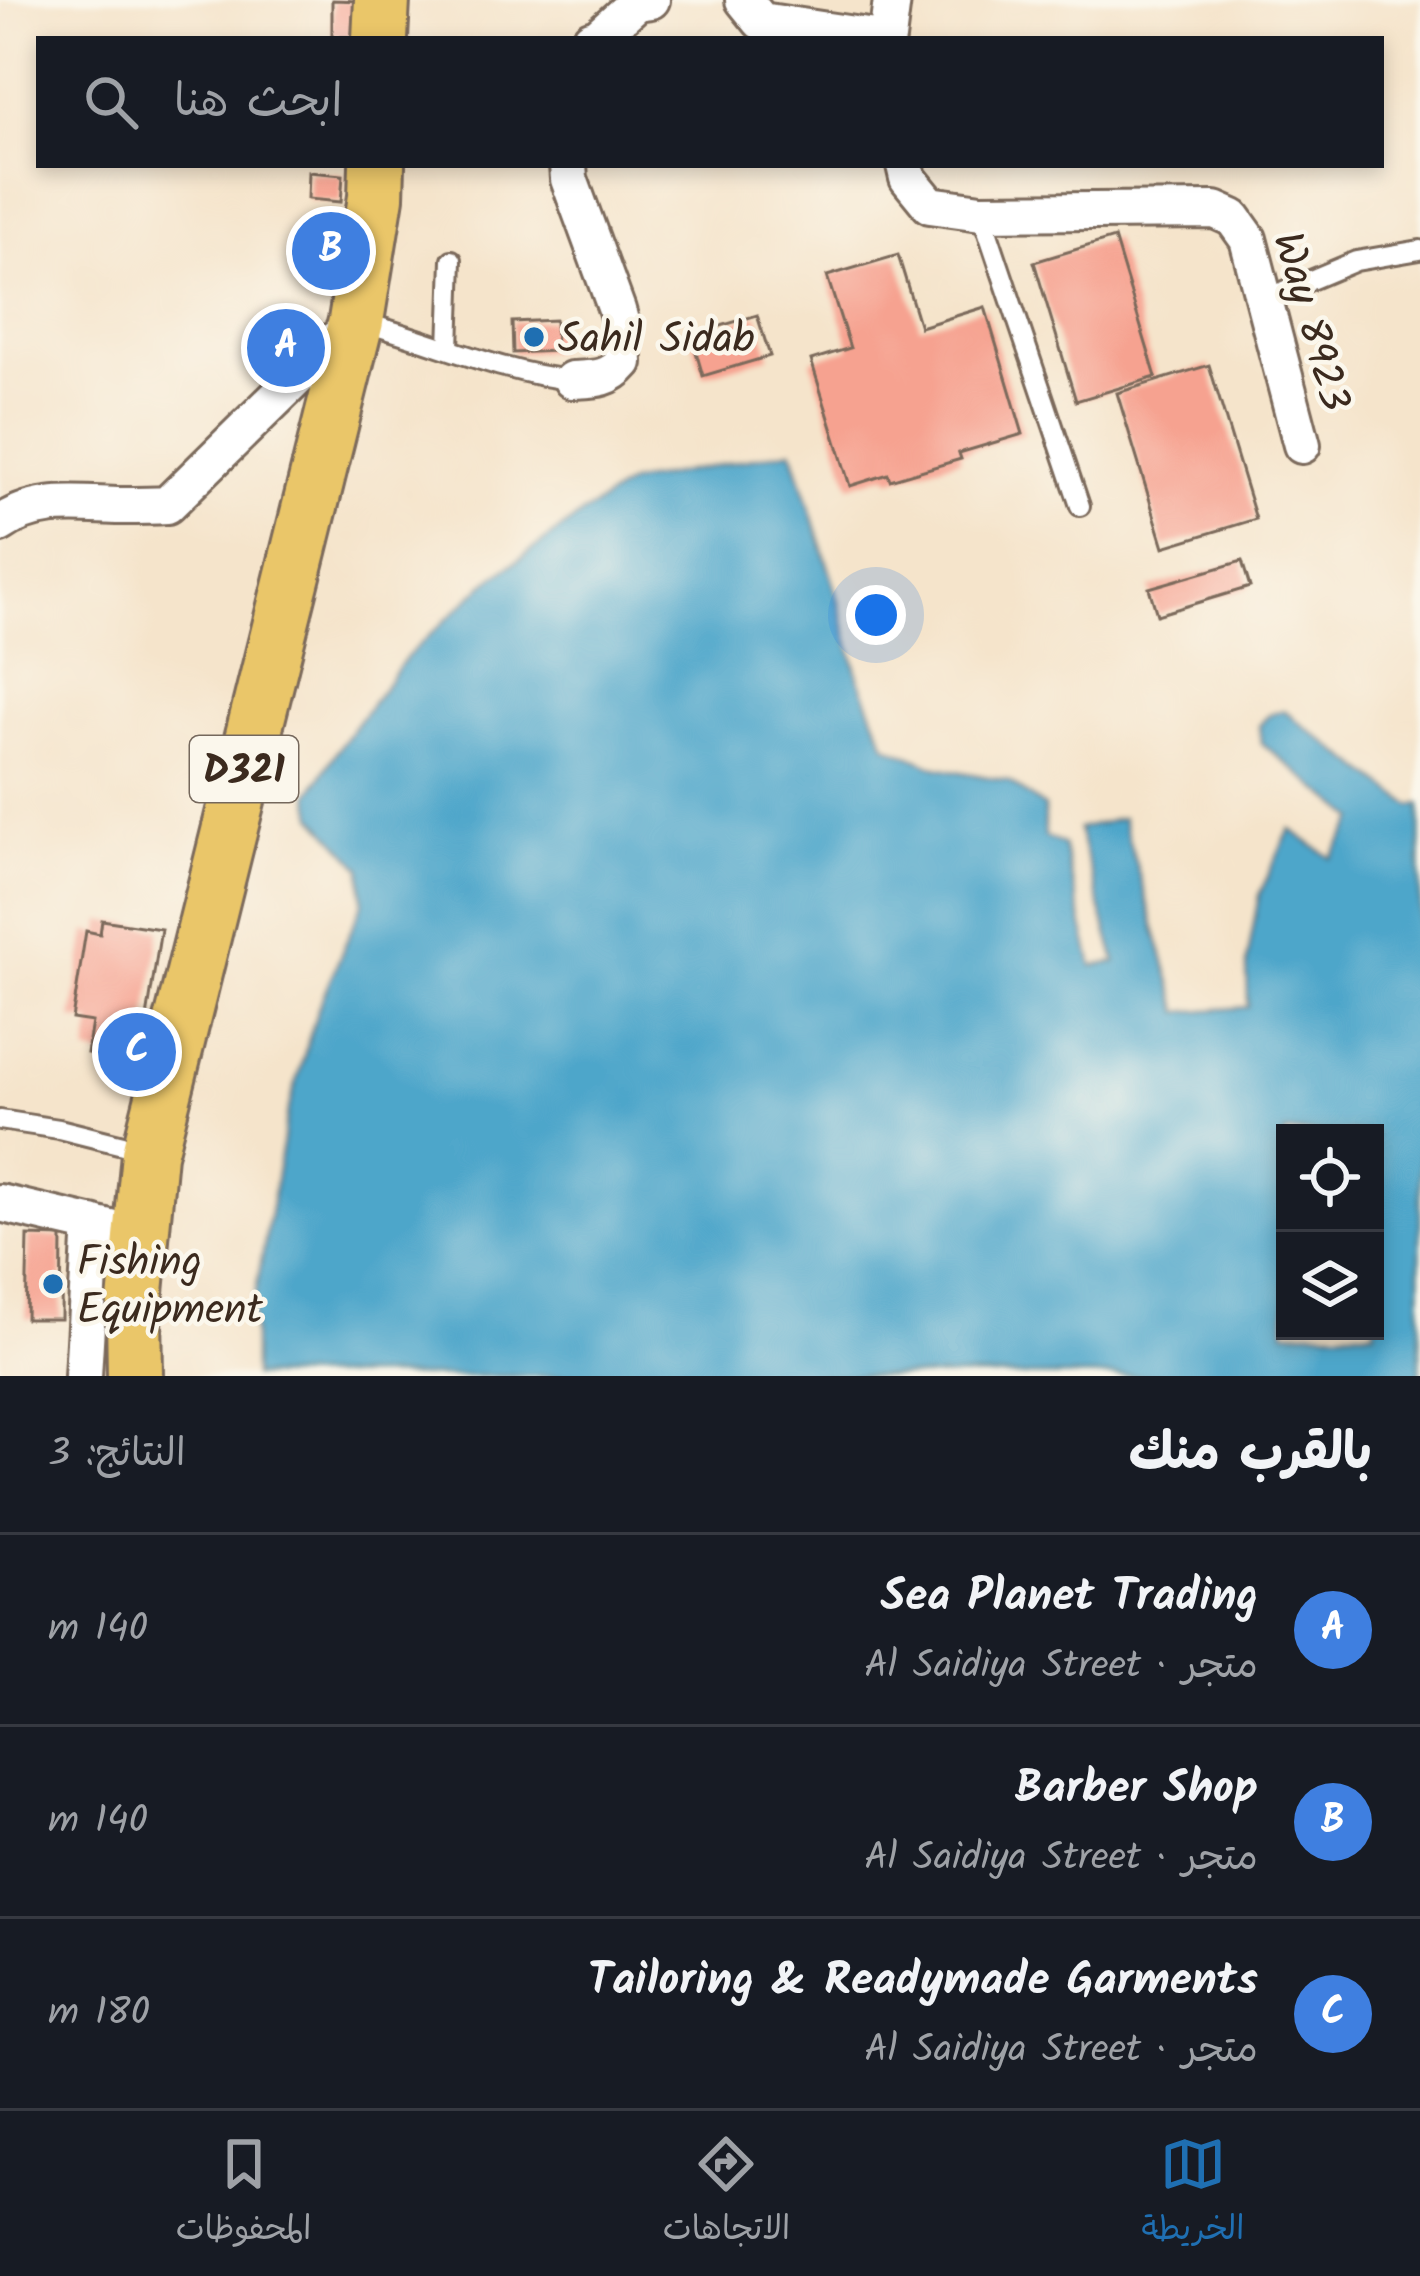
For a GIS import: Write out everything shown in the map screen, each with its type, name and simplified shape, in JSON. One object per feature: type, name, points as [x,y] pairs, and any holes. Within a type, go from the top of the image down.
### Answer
[{"type":"main road","points":[[380,36],[382,0]]},
{"type":"main road","name":"D321","points":[[135,1376],[134,1313],[116,1230],[149,1154],[356,321],[377,168]]},
{"type":"street","points":[[599,36],[637,2],[651,0]]},
{"type":"street","points":[[743,0],[760,21],[863,36]]},
{"type":"street","points":[[885,36],[892,0]]},
{"type":"street","points":[[568,168],[622,328],[624,362],[601,379],[572,380]]},
{"type":"street","name":"Way 8923","points":[[906,168],[930,206],[981,212],[1215,209],[1233,218],[1248,239],[1302,445]]},
{"type":"street","points":[[0,524],[56,502],[167,505],[356,321]]},
{"type":"street","points":[[0,1203],[116,1230],[83,1376]]},
{"type":"lane","points":[[981,212],[1081,506]]},
{"type":"lane","points":[[1263,300],[1356,261],[1420,250]]},
{"type":"lane","points":[[449,348],[452,260]]},
{"type":"lane","points":[[356,321],[522,374],[572,380]]},
{"type":"lane","points":[[0,1120],[123,1145]]},
{"type":"water","points":[[792,450],[859,679],[886,745],[936,767],[1008,781],[1044,807],[1045,837],[1063,844],[1093,966],[1116,962],[1078,829],[1122,818],[1180,1012],[1248,1007],[1247,962],[1259,895],[1290,829],[1331,858],[1356,819],[1261,743],[1259,726],[1267,717],[1284,711],[1412,806],[1420,804],[1420,1376],[253,1376],[253,1308],[288,1111],[317,1011],[363,902],[362,868],[314,816],[310,794],[406,657],[486,583],[630,483]]},
{"type":"building","points":[[332,0],[362,1],[362,36],[332,36]]},
{"type":"building","points":[[309,172],[343,175],[341,202],[308,199]]},
{"type":"building","points":[[303,230],[338,233],[336,256],[301,253]]},
{"type":"building","points":[[1114,238],[1156,377],[1076,401],[1034,262]]},
{"type":"building","points":[[898,255],[920,327],[985,307],[1023,434],[959,453],[961,459],[890,480],[888,474],[850,486],[811,360],[850,348],[827,276]]},
{"type":"building","points":[[757,315],[770,356],[703,376],[691,335]]},
{"type":"building","name":"Sahil Sidab","points":[[555,320],[556,351],[513,353],[512,322]]},
{"type":"building","points":[[279,327],[308,351],[292,369],[264,345]]},
{"type":"building","points":[[1209,365],[1256,519],[1164,547],[1117,393]]},
{"type":"building","points":[[1242,561],[1250,587],[1157,615],[1149,588]]},
{"type":"building","points":[[102,920],[161,929],[140,1062],[87,1053],[92,1022],[72,1019],[86,931],[100,934]]},
{"type":"building","points":[[28,1236],[62,1237],[61,1319],[26,1319]]},
{"type":"place","name":"Barber Shop","points":[[331,251]]},
{"type":"place","name":"Sahil Sidab","points":[[534,337]]},
{"type":"place","name":"Sea Planet Trading","points":[[286,348]]},
{"type":"place","name":"Tailoring & Readymade Garments","points":[[137,1052]]},
{"type":"place","name":"Fishing Equipment","points":[[53,1284]]}]
